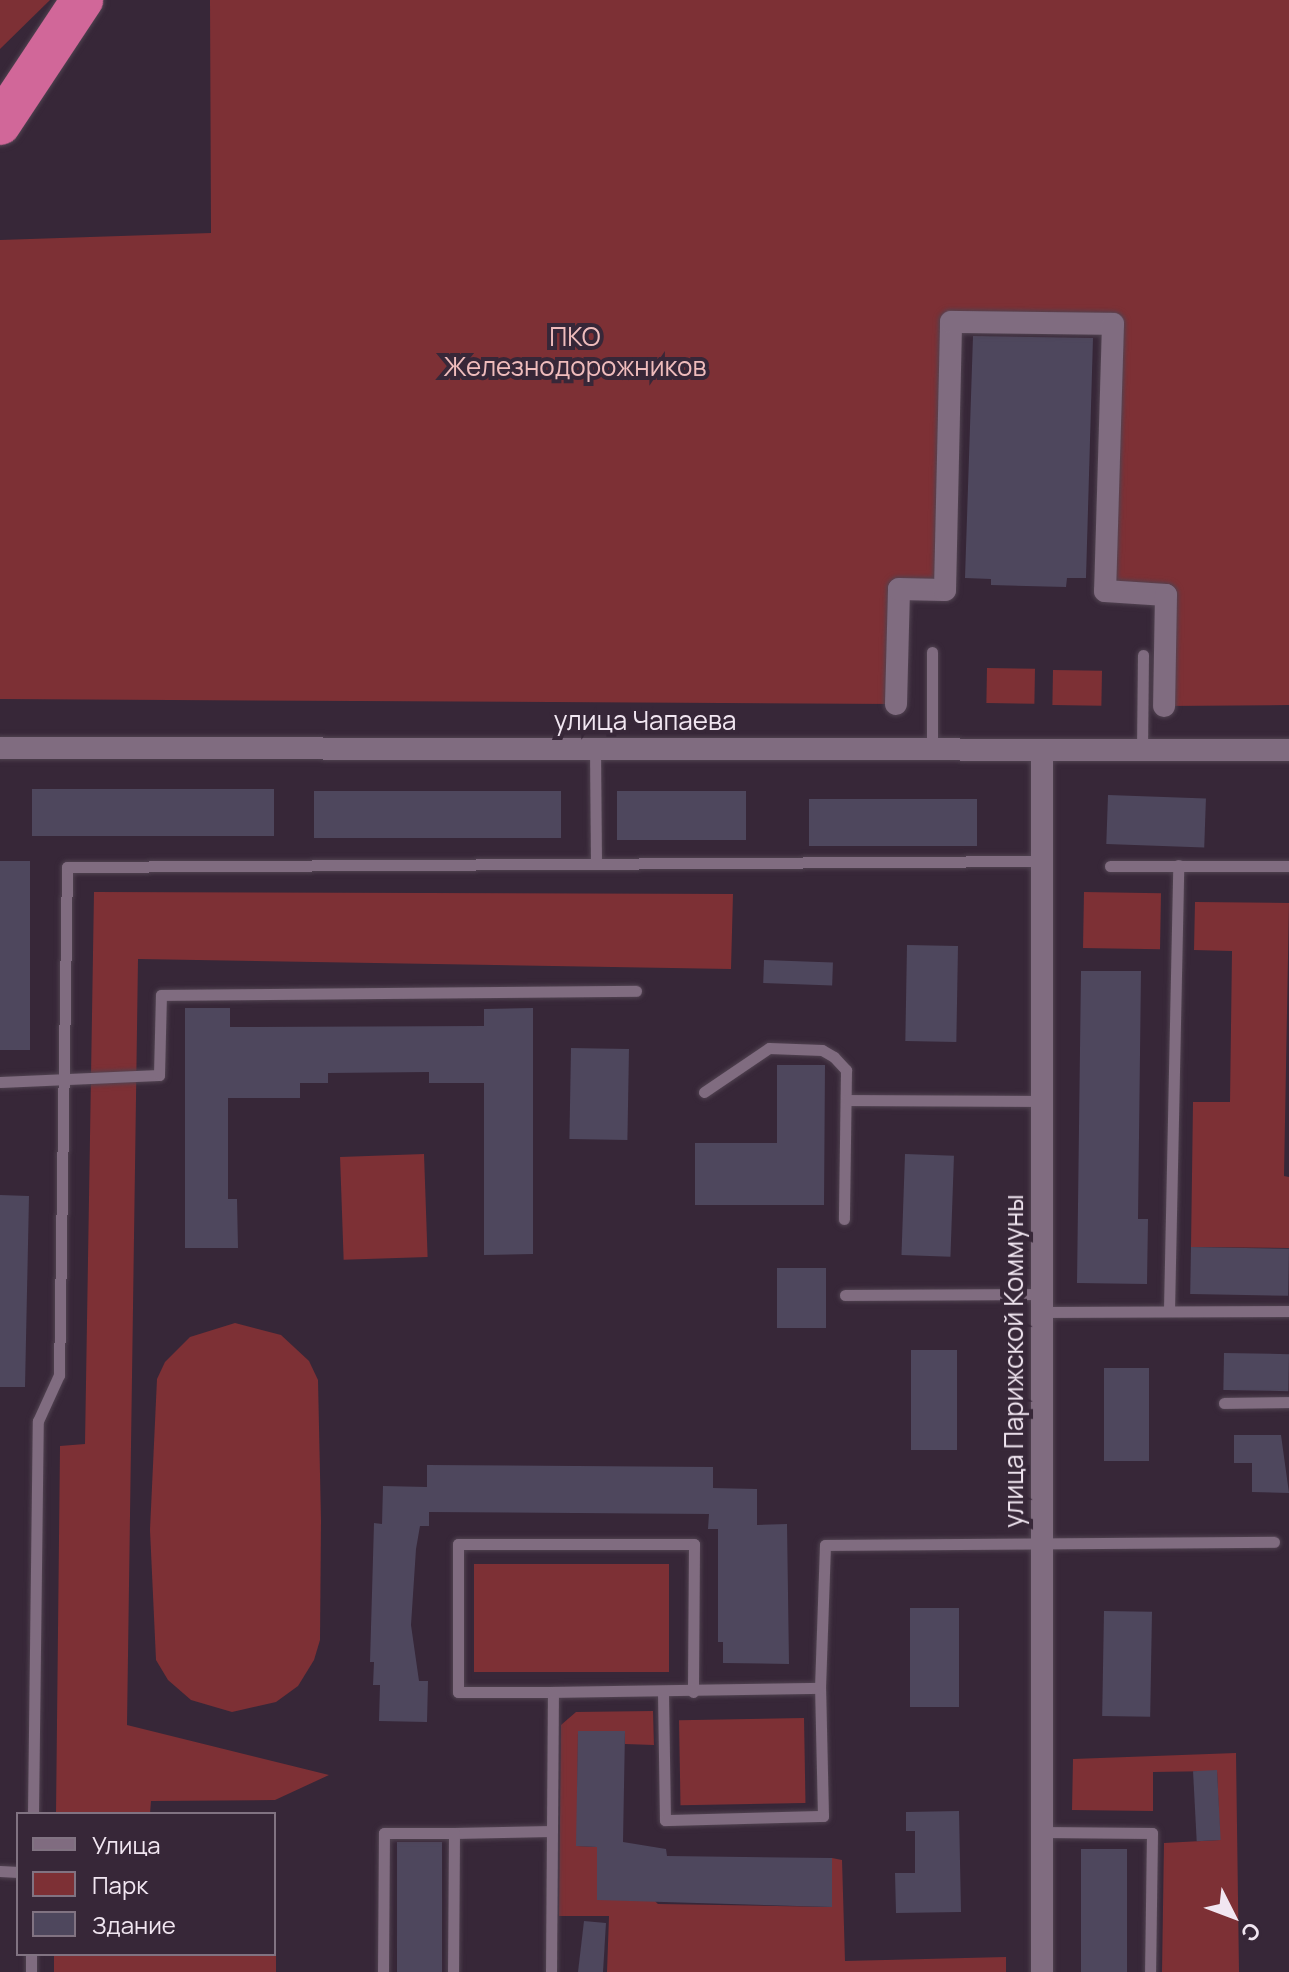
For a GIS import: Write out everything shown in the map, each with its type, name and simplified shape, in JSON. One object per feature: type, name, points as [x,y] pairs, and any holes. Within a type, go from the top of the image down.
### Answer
[{"type":"highway","points":[[0,77],[73,14]]},
{"type":"highway","points":[[0,124],[73,14]]},
{"type":"street","points":[[896,704],[899,589],[945,590],[951,322],[1113,324],[1105,591],[1166,595],[1164,706]]},
{"type":"street","name":"улица Чапаева","points":[[0,748],[1289,750]]},
{"type":"street","name":"улица Парижской Коммуны","points":[[1042,750],[1042,1972]]},
{"type":"lane","points":[[932,652],[932,749]]},
{"type":"lane","points":[[1142,750],[1143,655]]},
{"type":"lane","points":[[595,749],[596,864]]},
{"type":"lane","points":[[33,1812],[38,1421],[59,1375],[67,867],[1042,861]]},
{"type":"lane","points":[[1169,1310],[1178,865]]},
{"type":"lane","points":[[1110,866],[1289,866]]},
{"type":"lane","points":[[0,1082],[159,1075],[161,995],[636,991]]},
{"type":"lane","points":[[704,1092],[769,1048],[822,1050],[846,1070],[844,1219]]},
{"type":"lane","points":[[846,1100],[1042,1101]]},
{"type":"lane","points":[[845,1295],[1169,1310],[1289,1311]]},
{"type":"lane","points":[[1224,1403],[1289,1402]]},
{"type":"lane","points":[[663,1693],[665,1820],[823,1816],[820,1688],[825,1545],[1274,1542]]},
{"type":"lane","points":[[693,1692],[694,1544],[458,1544],[458,1692],[663,1693],[820,1688]]},
{"type":"lane","points":[[551,1972],[553,1692]]},
{"type":"lane","points":[[383,1972],[384,1833],[551,1831]]},
{"type":"lane","points":[[1042,1832],[1152,1833],[1150,1972]]},
{"type":"lane","points":[[453,1972],[454,1833]]},
{"type":"green space","points":[[0,0],[50,0],[0,49]]},
{"type":"green space","name":"ПКО Железнодорожников","points":[[210,0],[1289,0],[1289,705],[1164,706],[1166,596],[1105,591],[1112,324],[952,322],[945,590],[899,589],[896,704],[0,699],[0,240],[211,233]]},
{"type":"green space","points":[[987,668],[1035,669],[1034,704],[986,703]]},
{"type":"green space","points":[[1053,670],[1102,671],[1101,706],[1052,705]]},
{"type":"green space","points":[[94,892],[733,894],[731,969],[138,959],[127,1725],[329,1775],[275,1800],[151,1801],[150,1812],[56,1812],[60,1446],[85,1444]]},
{"type":"green space","points":[[1084,892],[1161,893],[1160,949],[1083,948]]},
{"type":"green space","points":[[1195,902],[1289,903],[1284,1176],[1289,1177],[1289,1248],[1191,1247],[1193,1102],[1230,1102],[1232,951],[1194,950]]},
{"type":"green space","points":[[424,1154],[428,1257],[344,1260],[340,1157]]},
{"type":"green space","points":[[235,1323],[281,1335],[309,1361],[318,1380],[321,1521],[320,1640],[314,1660],[298,1686],[276,1702],[232,1712],[191,1700],[168,1680],[156,1660],[150,1530],[157,1379],[165,1362],[190,1337]]},
{"type":"green space","points":[[474,1564],[669,1564],[669,1672],[474,1672]]},
{"type":"green space","points":[[653,1711],[654,1745],[625,1744],[625,1731],[578,1731],[577,1846],[597,1847],[658,1904],[831,1907],[832,1858],[842,1860],[845,1961],[1006,1957],[1006,1972],[607,1972],[609,1916],[559,1916],[561,1725],[576,1712]]},
{"type":"green space","points":[[804,1718],[805,1803],[681,1805],[679,1720]]},
{"type":"green space","points":[[1236,1753],[1239,1972],[1162,1972],[1164,1843],[1220,1840],[1217,1771],[1153,1772],[1153,1811],[1072,1810],[1073,1759]]},
{"type":"green space","points":[[54,1956],[276,1956],[276,1972],[54,1972]]},
{"type":"building","points":[[973,336],[1093,338],[1086,578],[1067,578],[1066,587],[991,585],[991,579],[965,578]]},
{"type":"building","points":[[32,789],[274,789],[274,836],[32,836]]},
{"type":"building","points":[[314,791],[561,791],[561,838],[314,838]]},
{"type":"building","points":[[617,791],[746,791],[746,840],[617,840]]},
{"type":"building","points":[[1108,795],[1206,798],[1204,847],[1106,844]]},
{"type":"building","points":[[809,799],[977,799],[977,846],[809,846]]},
{"type":"building","points":[[0,861],[30,861],[30,1050],[0,1050]]},
{"type":"building","points":[[907,945],[958,946],[956,1042],[905,1041]]},
{"type":"building","points":[[764,960],[833,962],[832,985],[763,983]]},
{"type":"building","points":[[1081,971],[1141,971],[1138,1219],[1148,1219],[1147,1284],[1077,1283]]},
{"type":"building","points":[[185,1008],[230,1008],[230,1027],[484,1026],[484,1009],[533,1008],[533,1254],[484,1255],[484,1083],[429,1083],[429,1072],[328,1073],[328,1083],[300,1083],[300,1098],[228,1098],[228,1199],[237,1199],[238,1248],[185,1248]]},
{"type":"building","points":[[571,1048],[629,1049],[627,1140],[569,1139]]},
{"type":"building","points":[[777,1065],[825,1065],[824,1205],[695,1205],[695,1143],[777,1143]]},
{"type":"building","points":[[905,1154],[954,1156],[950,1257],[901,1255]]},
{"type":"building","points":[[0,1195],[29,1196],[25,1387],[0,1387]]},
{"type":"building","points":[[1191,1247],[1289,1249],[1288,1296],[1190,1294]]},
{"type":"building","points":[[777,1268],[826,1268],[826,1328],[777,1328]]},
{"type":"building","points":[[911,1350],[957,1350],[957,1450],[911,1450]]},
{"type":"building","points":[[1224,1353],[1289,1354],[1288,1391],[1223,1390]]},
{"type":"building","points":[[1104,1368],[1149,1368],[1149,1461],[1104,1461]]},
{"type":"building","points":[[1234,1435],[1281,1435],[1289,1493],[1252,1492],[1252,1463],[1234,1463]]},
{"type":"building","points":[[427,1465],[713,1467],[713,1488],[757,1489],[757,1525],[787,1524],[789,1664],[723,1663],[723,1642],[718,1642],[718,1529],[708,1529],[709,1514],[429,1512],[429,1526],[420,1526],[416,1549],[411,1625],[419,1681],[428,1681],[427,1722],[379,1721],[380,1685],[373,1685],[374,1662],[370,1662],[374,1523],[382,1524],[383,1486],[427,1487]]},
{"type":"building","points":[[910,1608],[959,1608],[959,1707],[910,1707]]},
{"type":"building","points":[[1104,1611],[1152,1612],[1150,1717],[1102,1716]]},
{"type":"building","points":[[578,1731],[625,1731],[623,1842],[666,1849],[667,1856],[832,1858],[832,1907],[597,1900],[597,1847],[576,1846]]},
{"type":"building","points":[[1217,1770],[1221,1840],[1197,1841],[1193,1771]]},
{"type":"building","points":[[959,1811],[961,1912],[896,1913],[895,1873],[915,1873],[915,1831],[906,1831],[906,1812]]},
{"type":"building","points":[[397,1842],[442,1842],[442,1972],[397,1972]]},
{"type":"building","points":[[1081,1849],[1127,1849],[1127,1972],[1081,1972]]},
{"type":"building","points":[[584,1921],[606,1923],[603,1972],[578,1972]]}]
